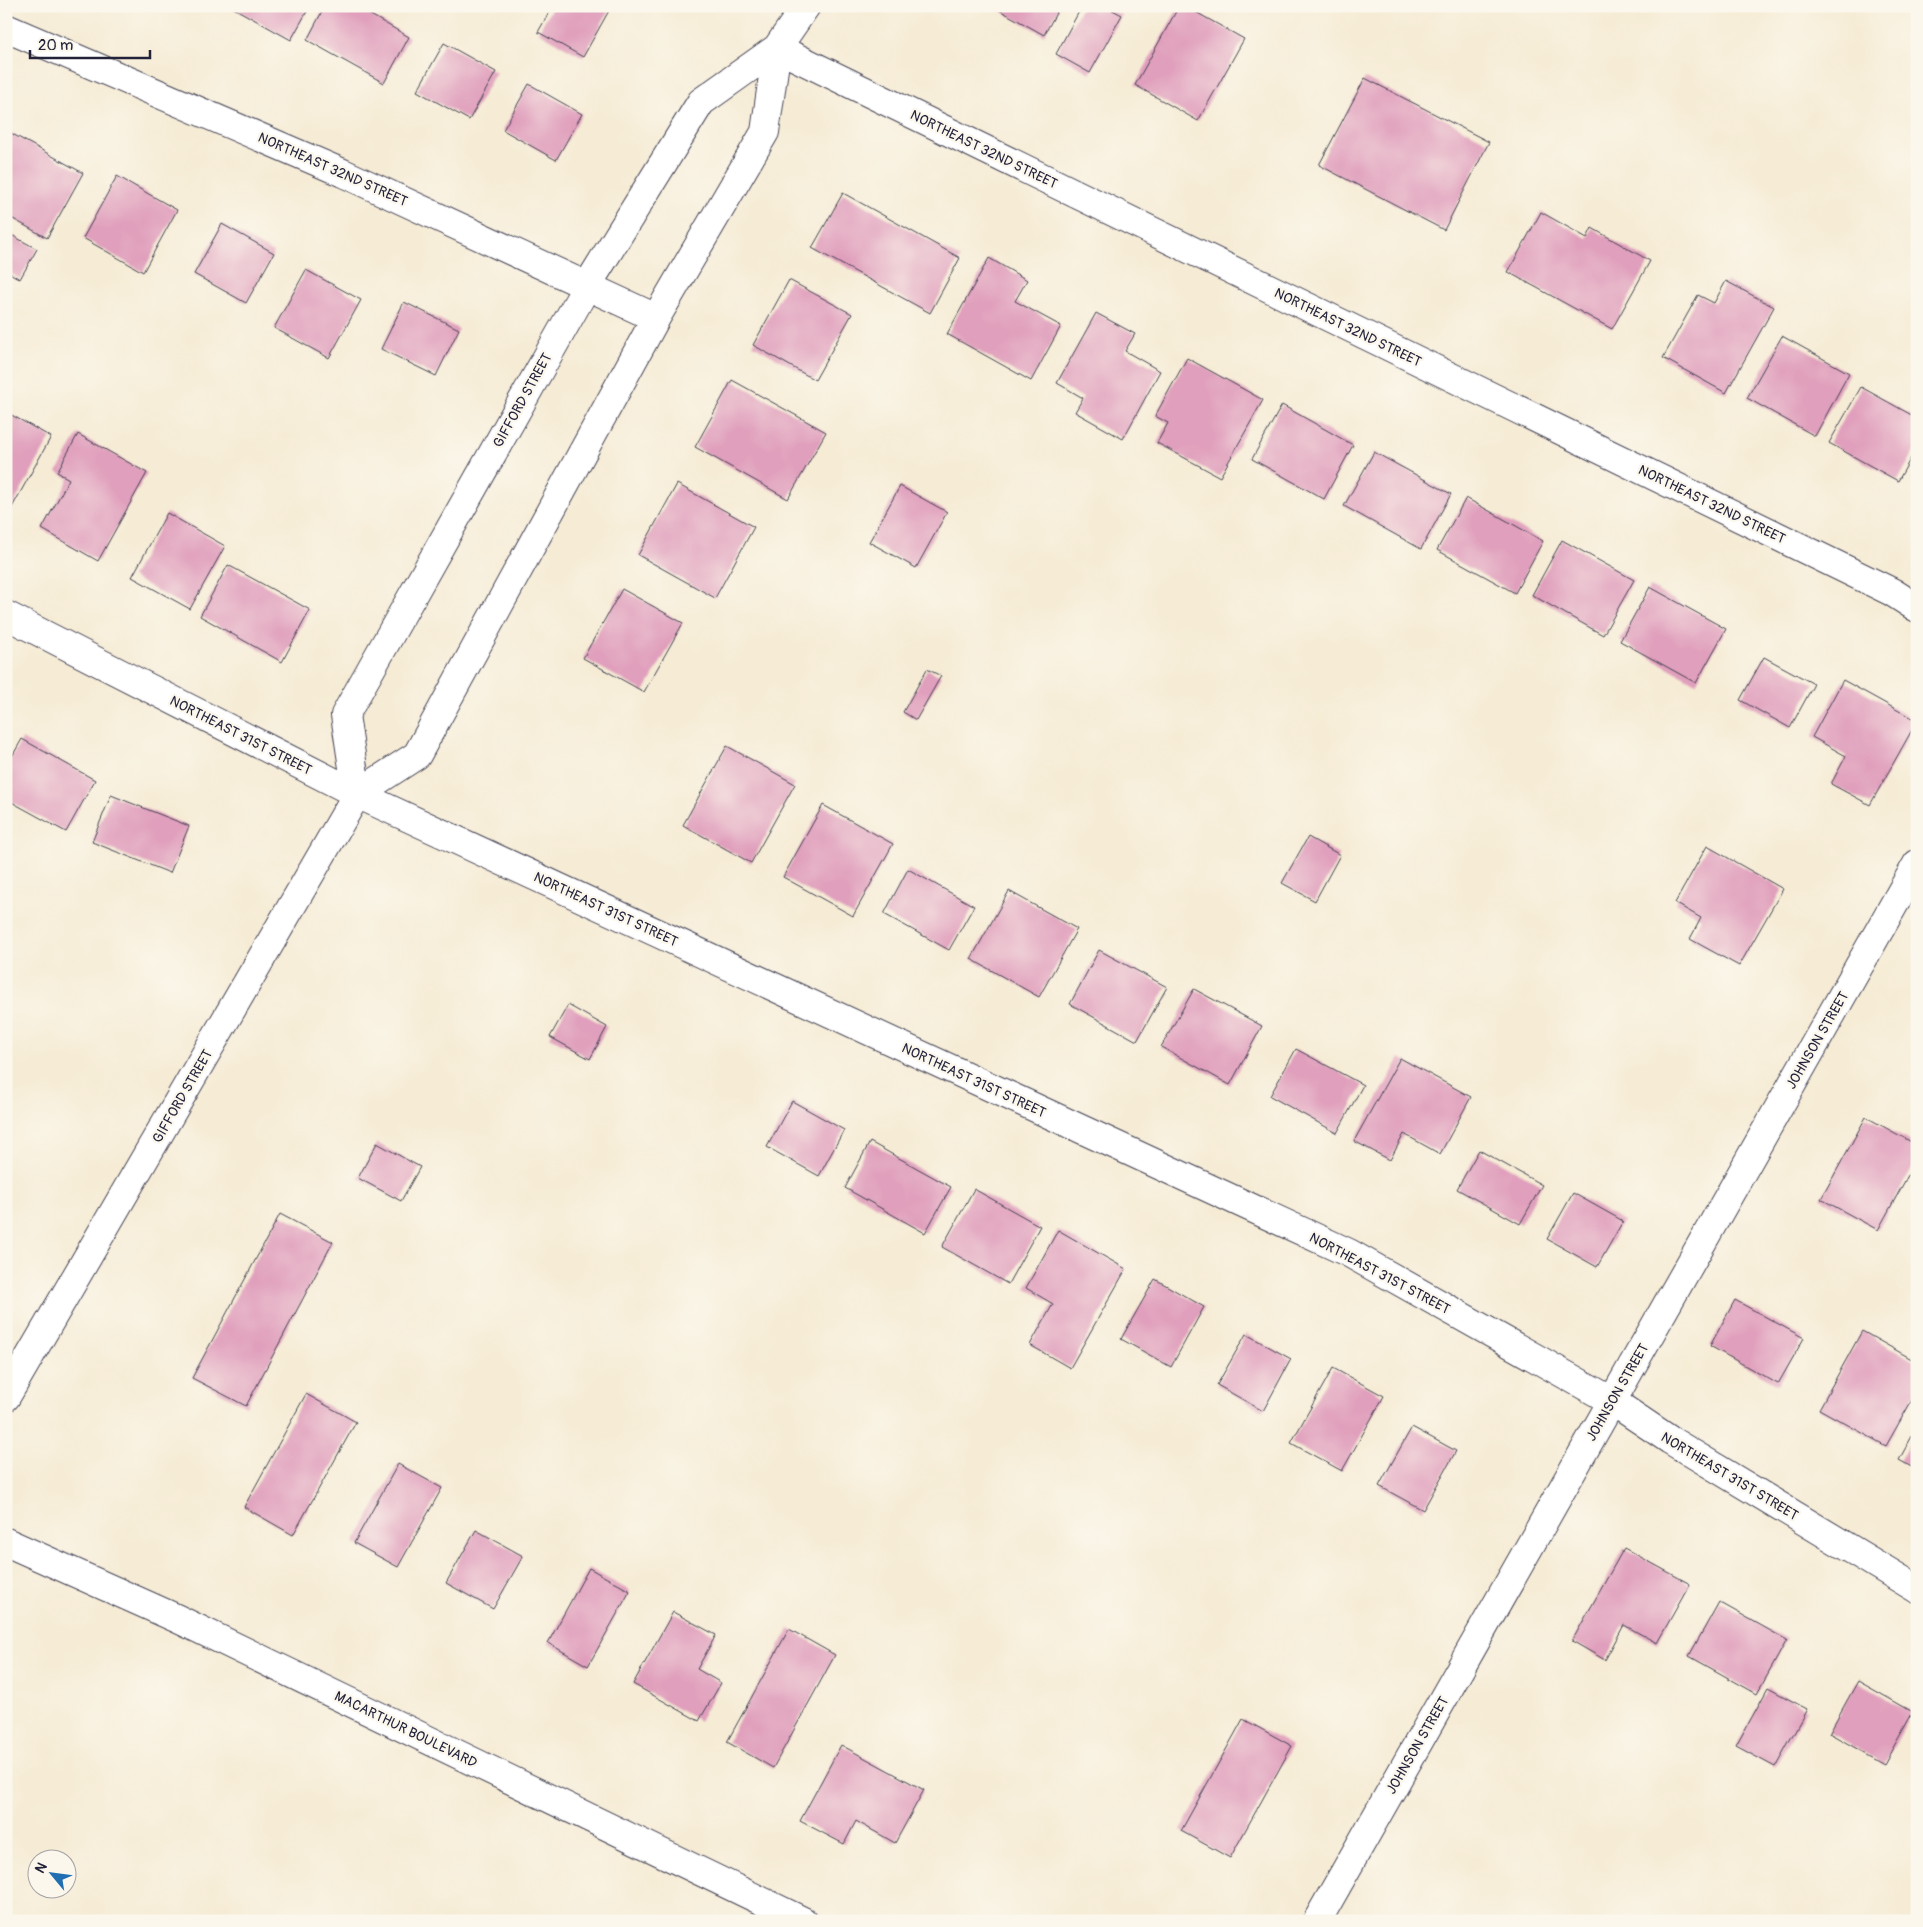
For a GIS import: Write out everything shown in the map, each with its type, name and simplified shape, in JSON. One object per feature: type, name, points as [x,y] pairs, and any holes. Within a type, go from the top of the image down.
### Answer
[{"type":"street","points":[[6,16],[11,6]]},
{"type":"street","name":"GIFFORD STREET","points":[[357,794],[345,715],[587,286],[701,102],[777,48],[806,6]]},
{"type":"street","name":"NORTHEAST 32ND STREET","points":[[6,28],[343,173],[656,318]]},
{"type":"street","name":"GIFFORD STREET","points":[[6,1397],[357,794],[417,755],[656,318],[765,132],[777,48]]},
{"type":"street","name":"NORTHEAST 32ND STREET","points":[[777,48],[1883,588],[1917,608]]},
{"type":"street","name":"NORTHEAST 31ST STREET","points":[[6,615],[357,794],[1349,1253],[1612,1401],[1670,1440],[1917,1589]]},
{"type":"street","name":"JOHNSON STREET","points":[[1317,1921],[1917,864]]},
{"type":"street","name":"MACARTHUR BOULEVARD","points":[[6,1542],[178,1619],[803,1921]]},
{"type":"building","points":[[230,6],[310,6],[291,40]]},
{"type":"building","points":[[325,6],[355,6],[409,37],[384,83],[307,40]]},
{"type":"building","points":[[553,6],[611,7],[583,57],[538,32]]},
{"type":"building","points":[[992,6],[1060,6],[1044,35]]},
{"type":"building","points":[[1082,6],[1105,6],[1122,15],[1090,73],[1056,54]]},
{"type":"building","points":[[1179,6],[1185,6],[1244,39],[1198,121],[1135,85]]},
{"type":"building","points":[[444,43],[496,72],[469,120],[417,91]]},
{"type":"building","points":[[1365,78],[1489,142],[1444,230],[1319,165]]},
{"type":"building","points":[[529,84],[582,114],[556,160],[503,130]]},
{"type":"building","points":[[7,131],[83,173],[47,238],[6,215]]},
{"type":"building","points":[[117,176],[177,210],[143,272],[83,238]]},
{"type":"building","points":[[843,193],[960,258],[930,313],[812,248]]},
{"type":"building","points":[[1541,212],[1587,238],[1592,228],[1650,261],[1612,329],[1508,272]]},
{"type":"building","points":[[222,224],[274,253],[246,303],[194,274]]},
{"type":"building","points":[[6,232],[37,249],[20,279],[6,271]]},
{"type":"building","points":[[989,258],[1027,280],[1015,301],[1061,326],[1031,381],[947,334]]},
{"type":"building","points":[[306,270],[361,300],[329,358],[274,328]]},
{"type":"building","points":[[789,280],[852,314],[815,380],[753,345]]},
{"type":"building","points":[[1726,281],[1774,307],[1726,393],[1663,358],[1698,295],[1714,303]]},
{"type":"building","points":[[404,302],[459,329],[436,376],[381,349]]},
{"type":"building","points":[[1096,313],[1135,334],[1125,351],[1160,371],[1123,439],[1075,412],[1083,398],[1057,383]]},
{"type":"building","points":[[1782,336],[1849,373],[1815,436],[1747,398]]},
{"type":"building","points":[[1187,358],[1263,400],[1220,477],[1157,443],[1168,423],[1155,416]]},
{"type":"building","points":[[732,380],[826,432],[788,499],[695,447]]},
{"type":"building","points":[[1861,387],[1917,418],[1917,447],[1898,481],[1829,443]]},
{"type":"building","points":[[1282,405],[1353,445],[1324,499],[1252,459]]},
{"type":"building","points":[[6,412],[51,437],[10,511],[6,509]]},
{"type":"building","points":[[78,434],[147,473],[98,561],[42,529],[69,479],[57,472]]},
{"type":"building","points":[[1374,452],[1451,494],[1421,549],[1344,506]]},
{"type":"building","points":[[677,484],[754,527],[715,598],[638,555]]},
{"type":"building","points":[[900,486],[947,512],[916,568],[869,542]]},
{"type":"building","points":[[1466,498],[1543,541],[1515,593],[1437,550]]},
{"type":"building","points":[[167,513],[225,546],[190,609],[132,577]]},
{"type":"building","points":[[1562,540],[1634,580],[1603,635],[1532,595]]},
{"type":"building","points":[[228,565],[310,610],[282,662],[200,616]]},
{"type":"building","points":[[1650,587],[1726,629],[1696,683],[1620,641]]},
{"type":"building","points":[[622,589],[683,623],[644,692],[583,658]]},
{"type":"building","points":[[1764,657],[1814,684],[1790,728],[1740,700]]},
{"type":"building","points":[[927,669],[941,676],[916,720],[903,712]]},
{"type":"building","points":[[1843,680],[1917,721],[1870,805],[1831,784],[1846,756],[1812,737]]},
{"type":"building","points":[[22,739],[95,780],[66,832],[6,799],[6,767]]},
{"type":"building","points":[[727,746],[795,784],[751,863],[683,825]]},
{"type":"building","points":[[111,795],[189,826],[170,873],[92,842]]},
{"type":"building","points":[[823,805],[893,844],[853,916],[783,877]]},
{"type":"building","points":[[1308,837],[1340,855],[1315,901],[1282,883]]},
{"type":"building","points":[[1707,846],[1783,889],[1739,966],[1690,939],[1701,918],[1675,903]]},
{"type":"building","points":[[908,869],[974,906],[949,950],[884,914]]},
{"type":"building","points":[[1009,891],[1077,929],[1039,997],[971,959]]},
{"type":"building","points":[[1099,950],[1167,987],[1137,1041],[1070,1004]]},
{"type":"building","points":[[1194,989],[1262,1026],[1230,1085],[1161,1047]]},
{"type":"building","points":[[568,1005],[607,1027],[590,1059],[550,1037]]},
{"type":"building","points":[[1296,1049],[1363,1085],[1337,1133],[1270,1096]]},
{"type":"building","points":[[1400,1058],[1471,1097],[1440,1154],[1404,1134],[1390,1160],[1354,1141]]},
{"type":"building","points":[[792,1101],[844,1130],[819,1176],[767,1147]]},
{"type":"building","points":[[1866,1117],[1917,1145],[1917,1159],[1878,1230],[1821,1199]]},
{"type":"building","points":[[870,1142],[951,1187],[925,1233],[845,1188]]},
{"type":"building","points":[[377,1143],[420,1167],[401,1201],[358,1178]]},
{"type":"building","points":[[1479,1150],[1542,1185],[1520,1224],[1457,1189]]},
{"type":"building","points":[[974,1189],[1040,1226],[1008,1284],[942,1247]]},
{"type":"building","points":[[1573,1193],[1623,1221],[1597,1267],[1547,1239]]},
{"type":"building","points":[[280,1214],[333,1242],[246,1406],[192,1378]]},
{"type":"building","points":[[1058,1230],[1126,1269],[1070,1368],[1030,1345],[1053,1304],[1026,1288]]},
{"type":"building","points":[[1155,1279],[1204,1307],[1171,1367],[1121,1339]]},
{"type":"building","points":[[1735,1300],[1804,1338],[1778,1384],[1710,1346]]},
{"type":"building","points":[[1862,1331],[1917,1362],[1917,1391],[1886,1446],[1819,1409]]},
{"type":"building","points":[[1246,1334],[1291,1359],[1263,1411],[1217,1385]]},
{"type":"building","points":[[1333,1368],[1384,1396],[1342,1471],[1291,1443]]},
{"type":"building","points":[[306,1394],[356,1422],[293,1535],[244,1507]]},
{"type":"building","points":[[1412,1427],[1456,1451],[1423,1510],[1379,1486]]},
{"type":"building","points":[[1917,1427],[1917,1470],[1899,1460]]},
{"type":"building","points":[[398,1464],[442,1488],[398,1567],[354,1543]]},
{"type":"building","points":[[476,1530],[523,1556],[493,1609],[446,1583]]},
{"type":"building","points":[[1624,1548],[1690,1584],[1657,1643],[1624,1625],[1605,1660],[1572,1641]]},
{"type":"building","points":[[589,1568],[630,1591],[588,1666],[548,1643]]},
{"type":"building","points":[[1719,1602],[1787,1640],[1757,1694],[1689,1656]]},
{"type":"building","points":[[673,1612],[716,1635],[697,1669],[721,1683],[699,1721],[633,1684]]},
{"type":"building","points":[[789,1629],[835,1655],[773,1768],[727,1742]]},
{"type":"building","points":[[1858,1681],[1913,1712],[1884,1764],[1829,1733]]},
{"type":"building","points":[[1768,1688],[1807,1709],[1775,1767],[1736,1746]]},
{"type":"building","points":[[1243,1719],[1292,1746],[1230,1858],[1181,1831]]},
{"type":"building","points":[[841,1745],[924,1790],[895,1843],[856,1821],[844,1844],[800,1821]]}]
